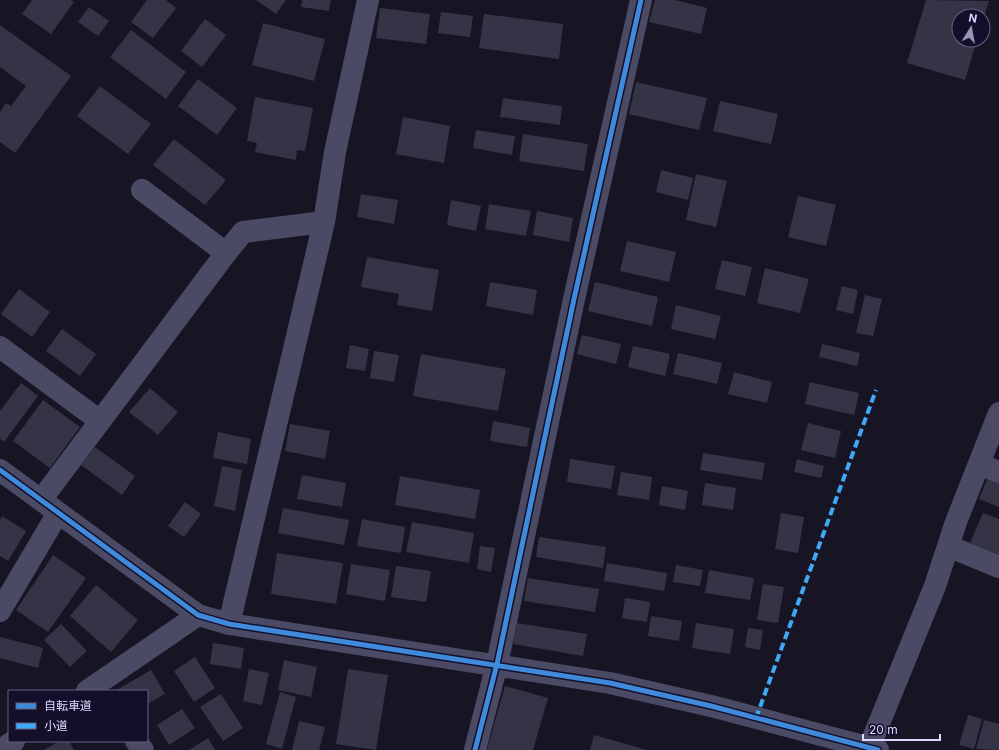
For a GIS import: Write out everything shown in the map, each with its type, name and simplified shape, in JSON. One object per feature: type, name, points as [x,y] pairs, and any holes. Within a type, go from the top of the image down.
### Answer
[{"type":"street","points":[[229,624],[324,222],[335,152],[368,0]]},
{"type":"street","points":[[475,750],[497,664],[574,299],[641,0]]},
{"type":"street","points":[[142,190],[226,253]]},
{"type":"street","points":[[41,500],[243,232],[324,222]]},
{"type":"street","points":[[0,347],[100,422]]},
{"type":"street","points":[[0,470],[198,615],[229,624],[497,664],[610,683],[711,706],[872,749],[935,586],[948,546],[999,413]]},
{"type":"street","points":[[979,464],[999,472]]},
{"type":"street","points":[[0,611],[58,513]]},
{"type":"street","points":[[948,546],[999,567]]},
{"type":"street","points":[[96,689],[198,615]]},
{"type":"street","points":[[1,750],[13,742]]},
{"type":"building","points":[[32,0],[71,0],[74,2],[51,34],[22,14]]},
{"type":"building","points":[[147,0],[166,0],[176,8],[153,38],[131,22]]},
{"type":"building","points":[[256,0],[286,0],[276,14]]},
{"type":"building","points":[[302,0],[331,0],[329,11],[301,7]]},
{"type":"building","points":[[655,0],[675,0],[707,8],[701,34],[649,22]]},
{"type":"building","points":[[926,0],[989,1],[987,8],[951,8],[951,48],[975,48],[965,80],[907,63]]},
{"type":"building","points":[[89,7],[109,21],[98,36],[78,22]]},
{"type":"building","points":[[380,8],[430,14],[426,44],[376,38]]},
{"type":"building","points":[[441,12],[473,16],[470,37],[438,33]]},
{"type":"building","points":[[484,14],[563,24],[559,59],[479,48]]},
{"type":"building","points":[[205,19],[226,35],[202,67],[181,51]]},
{"type":"building","points":[[263,23],[325,39],[314,81],[252,65]]},
{"type":"building","points":[[0,25],[71,76],[15,153],[0,142],[0,112],[6,103],[11,106],[26,86],[0,67]]},
{"type":"building","points":[[131,30],[186,72],[166,99],[110,57]]},
{"type":"building","points":[[198,79],[237,108],[217,135],[178,106]]},
{"type":"building","points":[[636,82],[707,98],[699,130],[629,114]]},
{"type":"building","points":[[100,86],[151,124],[128,154],[77,116]]},
{"type":"building","points":[[255,97],[313,108],[305,151],[297,150],[296,160],[255,152],[257,143],[247,141]]},
{"type":"building","points":[[503,98],[562,106],[560,125],[500,117]]},
{"type":"building","points":[[720,101],[778,114],[771,144],[713,131]]},
{"type":"building","points":[[403,117],[450,126],[444,163],[396,154]]},
{"type":"building","points":[[476,130],[515,136],[512,155],[473,148]]},
{"type":"building","points":[[523,134],[588,144],[584,171],[519,161]]},
{"type":"building","points":[[174,139],[226,180],[205,205],[153,165]]},
{"type":"building","points":[[661,170],[693,178],[688,200],[656,192]]},
{"type":"building","points":[[696,174],[727,181],[716,227],[686,220]]},
{"type":"building","points":[[361,194],[398,200],[394,224],[357,217]]},
{"type":"building","points":[[798,196],[836,205],[826,246],[788,237]]},
{"type":"building","points":[[451,200],[481,206],[476,231],[447,225]]},
{"type":"building","points":[[489,204],[531,211],[526,236],[485,229]]},
{"type":"building","points":[[537,211],[573,218],[569,242],[533,235]]},
{"type":"building","points":[[627,241],[676,252],[669,282],[620,271]]},
{"type":"building","points":[[367,257],[439,270],[432,311],[397,305],[399,294],[361,287]]},
{"type":"building","points":[[722,260],[752,267],[745,296],[715,289]]},
{"type":"building","points":[[765,268],[809,279],[800,313],[757,303]]},
{"type":"building","points":[[490,282],[537,290],[533,315],[486,306]]},
{"type":"building","points":[[595,282],[658,297],[652,326],[588,311]]},
{"type":"building","points":[[842,286],[858,290],[853,314],[836,310]]},
{"type":"building","points":[[19,289],[50,312],[32,337],[1,314]]},
{"type":"building","points":[[865,295],[882,299],[873,336],[856,333]]},
{"type":"building","points":[[676,305],[721,316],[715,339],[671,329]]},
{"type":"building","points":[[62,329],[96,354],[80,376],[46,351]]},
{"type":"building","points":[[582,335],[621,344],[616,364],[577,354]]},
{"type":"building","points":[[822,344],[860,353],[857,366],[819,357]]},
{"type":"building","points":[[350,345],[369,349],[365,371],[346,368]]},
{"type":"building","points":[[633,346],[670,354],[665,376],[628,367]]},
{"type":"building","points":[[374,351],[399,355],[394,382],[370,378]]},
{"type":"building","points":[[678,353],[722,363],[717,384],[673,374]]},
{"type":"building","points":[[421,354],[506,369],[498,411],[413,396]]},
{"type":"building","points":[[734,372],[772,382],[767,403],[728,394]]},
{"type":"building","points":[[810,382],[859,393],[854,415],[805,404]]},
{"type":"building","points":[[21,383],[38,396],[4,442],[0,439],[0,411]]},
{"type":"building","points":[[150,388],[178,412],[158,435],[129,412]]},
{"type":"building","points":[[43,400],[80,427],[50,468],[13,441]]},
{"type":"building","points":[[493,421],[530,428],[527,447],[490,441]]},
{"type":"building","points":[[808,423],[841,431],[835,458],[801,450]]},
{"type":"building","points":[[290,424],[330,431],[325,459],[285,451]]},
{"type":"building","points":[[218,432],[251,439],[247,464],[213,458]]},
{"type":"building","points":[[95,447],[135,476],[122,495],[81,465]]},
{"type":"building","points":[[703,453],[765,463],[762,480],[700,470]]},
{"type":"building","points":[[570,459],[615,466],[611,489],[567,482]]},
{"type":"building","points":[[797,459],[824,466],[821,478],[794,472]]},
{"type":"building","points":[[222,466],[242,470],[235,511],[214,506]]},
{"type":"building","points":[[621,472],[652,477],[649,500],[617,495]]},
{"type":"building","points":[[302,475],[346,483],[342,507],[297,499]]},
{"type":"building","points":[[989,475],[999,479],[999,507],[979,499]]},
{"type":"building","points":[[400,476],[480,490],[475,519],[395,505]]},
{"type":"building","points":[[705,483],[736,488],[733,510],[702,505]]},
{"type":"building","points":[[662,486],[688,491],[685,510],[659,505]]},
{"type":"building","points":[[185,502],[201,514],[184,537],[168,526]]},
{"type":"building","points":[[283,508],[349,520],[344,545],[278,533]]},
{"type":"building","points":[[781,513],[804,517],[798,553],[775,549]]},
{"type":"building","points":[[983,513],[999,519],[999,555],[970,543]]},
{"type":"building","points":[[2,516],[26,531],[8,561],[0,556],[0,520]]},
{"type":"building","points":[[362,519],[405,527],[401,553],[357,546]]},
{"type":"building","points":[[412,522],[474,533],[469,563],[406,552]]},
{"type":"building","points":[[539,537],[606,547],[603,568],[536,557]]},
{"type":"building","points":[[480,546],[495,548],[491,572],[477,569]]},
{"type":"building","points":[[277,553],[343,563],[336,604],[271,594]]},
{"type":"building","points":[[53,555],[86,578],[48,632],[16,610]]},
{"type":"building","points":[[607,563],[667,573],[664,591],[604,581]]},
{"type":"building","points":[[351,564],[390,570],[385,601],[346,594]]},
{"type":"building","points":[[676,565],[703,570],[700,586],[673,582]]},
{"type":"building","points":[[396,566],[431,571],[426,602],[391,597]]},
{"type":"building","points":[[709,570],[754,578],[750,600],[705,593]]},
{"type":"building","points":[[528,578],[599,589],[595,612],[524,601]]},
{"type":"building","points":[[763,584],[784,587],[778,623],[757,620]]},
{"type":"building","points":[[96,585],[138,620],[111,652],[70,616]]},
{"type":"building","points":[[625,598],[650,602],[647,622],[622,618]]},
{"type":"building","points":[[651,616],[682,621],[679,641],[648,636]]},
{"type":"building","points":[[517,623],[587,634],[583,656],[513,644]]},
{"type":"building","points":[[696,623],[734,629],[730,654],[692,648]]},
{"type":"building","points":[[61,624],[87,651],[70,667],[44,640]]},
{"type":"building","points":[[748,628],[763,630],[760,650],[745,647]]},
{"type":"building","points":[[0,637],[43,648],[38,668],[0,658]]},
{"type":"building","points":[[213,643],[244,648],[241,669],[210,664]]},
{"type":"building","points":[[195,657],[215,688],[194,702],[174,671]]},
{"type":"building","points":[[284,660],[317,667],[311,697],[278,690]]},
{"type":"building","points":[[249,669],[269,673],[262,705],[243,701]]},
{"type":"building","points":[[348,669],[388,675],[376,750],[336,744]]},
{"type":"building","points":[[151,670],[165,694],[148,703],[148,690],[117,690]]},
{"type":"building","points":[[505,686],[548,698],[533,750],[487,750]]},
{"type":"building","points":[[280,692],[296,697],[282,749],[266,744]]},
{"type":"building","points":[[221,694],[243,728],[223,741],[200,707]]},
{"type":"building","points":[[182,709],[195,728],[169,745],[157,725]]},
{"type":"building","points":[[968,715],[982,719],[974,749],[959,745]]},
{"type":"building","points":[[984,720],[999,724],[999,750],[976,749]]},
{"type":"building","points":[[299,721],[325,727],[319,750],[292,750]]},
{"type":"building","points":[[594,735],[647,750],[590,750]]},
{"type":"building","points":[[208,738],[215,750],[189,750]]},
{"type":"building","points":[[57,742],[70,742],[74,750],[44,750]]},
{"type":"marked path","points":[[756,718],[876,390]]},
{"type":"cycle path","points":[[475,750],[497,664],[574,299],[641,0]]},
{"type":"cycle path","points":[[0,470],[198,615],[229,624],[610,683],[711,706],[878,750]]}]
